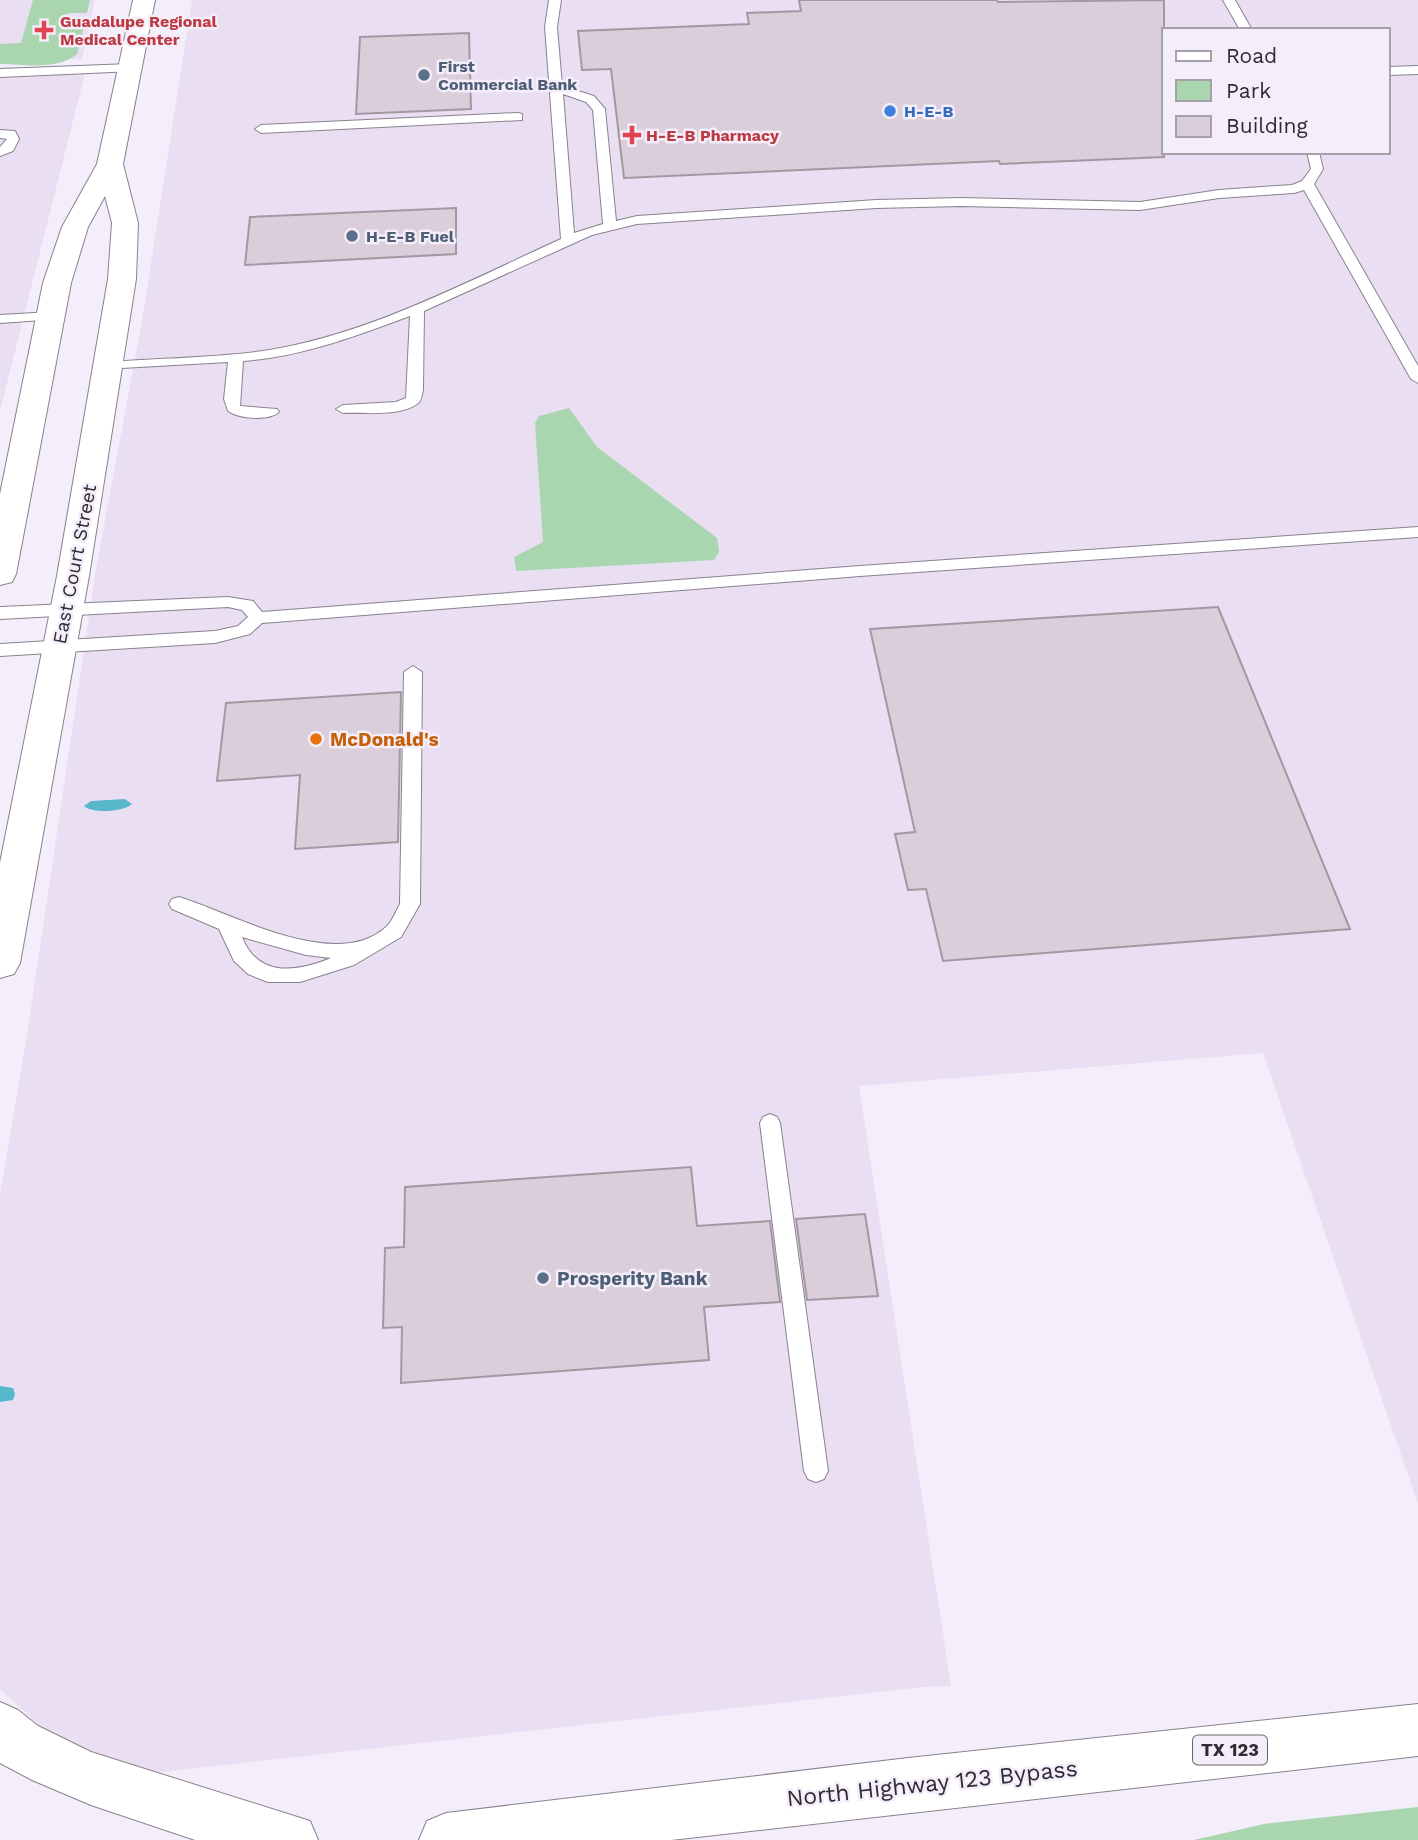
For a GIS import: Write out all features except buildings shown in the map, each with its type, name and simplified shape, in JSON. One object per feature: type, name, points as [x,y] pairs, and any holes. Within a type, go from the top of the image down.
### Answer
[{"type":"main road","name":"East Court Street","points":[[0,574],[57,282],[75,227],[110,164],[144,0]]},
{"type":"main road","name":"East Court Street","points":[[0,963],[66,609],[122,279],[125,223],[110,164]]},
{"type":"main road","points":[[0,1728],[6,1737],[56,1765],[200,1815],[291,1840]]},
{"type":"main road","name":"North Highway 123 Bypass","points":[[446,1840],[880,1788],[1418,1731]]},
{"type":"lane","points":[[555,0],[551,27],[568,240]]},
{"type":"lane","points":[[1228,0],[1245,28]]},
{"type":"lane","points":[[0,73],[130,68]]},
{"type":"lane","points":[[1390,71],[1418,70]]},
{"type":"lane","points":[[555,88],[590,99],[598,109],[610,225]]},
{"type":"lane","points":[[261,129],[518,117]]},
{"type":"lane","points":[[0,134],[11,134],[13,139],[8,148],[0,152]]},
{"type":"lane","points":[[109,366],[263,355],[337,338],[417,309],[568,240],[610,225],[637,220],[876,204],[997,202],[1140,206],[1219,194],[1276,192],[1307,184],[1317,169],[1313,154]]},
{"type":"lane","points":[[1307,184],[1418,379]]},
{"type":"lane","points":[[343,408],[397,406],[414,401],[417,309]]},
{"type":"lane","points":[[0,319],[52,316]]},
{"type":"lane","points":[[236,357],[231,399],[233,408],[239,412],[272,412]]},
{"type":"lane","points":[[0,650],[215,637],[244,630],[258,618],[846,572],[1418,533]]},
{"type":"lane","points":[[0,613],[228,602],[247,605],[258,618]]},
{"type":"lane","points":[[227,924],[242,958],[254,968],[272,974],[300,975],[323,971],[371,948],[405,921],[410,904],[412,672]]},
{"type":"lane","points":[[179,904],[227,924],[289,944],[316,950],[371,948]]},
{"type":"lane","points":[[770,1123],[816,1471]]},
{"type":"shaded area","name":"Guadalupe Regional Medical Center","points":[[0,0],[95,0],[82,59],[0,63]]},
{"type":"shaded area","points":[[192,0],[1418,0],[1418,1504],[1263,1053],[859,1086],[951,1686],[922,1687],[163,1772],[125,1768],[51,1736],[0,1689],[0,1194],[27,1035],[96,569],[142,321]]},
{"type":"shaded area","points":[[87,65],[0,411],[0,68]]},
{"type":"green space","name":"Guadalupe Regional Medical Center","points":[[33,0],[90,0],[87,13],[68,13],[67,17],[86,18],[77,54],[50,65],[0,64],[0,44],[21,43]]},
{"type":"green space","points":[[569,408],[597,447],[717,538],[719,552],[714,560],[516,571],[514,557],[543,542],[535,423],[539,416]]},
{"type":"green space","points":[[1418,1807],[1418,1840],[1194,1840],[1264,1824]]},
{"type":"waterway","points":[[91,806],[125,804]]},
{"type":"waterway","points":[[0,1394],[7,1394]]},
{"type":"place","name":"Guadalupe Regional Medical Center","points":[[44,30]]},
{"type":"place","name":"First Commercial Bank","points":[[424,75]]},
{"type":"place","name":"H-E-B","points":[[890,111]]},
{"type":"place","name":"H-E-B Pharmacy","points":[[632,135]]},
{"type":"place","name":"H-E-B Fuel","points":[[352,236]]},
{"type":"place","name":"McDonald's","points":[[316,739]]},
{"type":"place","name":"Prosperity Bank","points":[[543,1278]]}]
